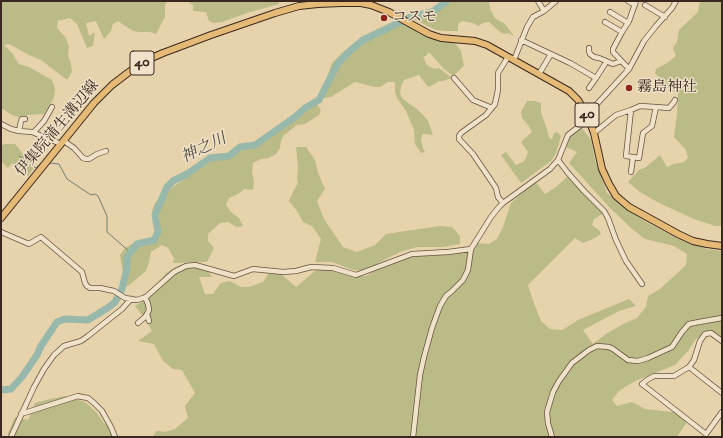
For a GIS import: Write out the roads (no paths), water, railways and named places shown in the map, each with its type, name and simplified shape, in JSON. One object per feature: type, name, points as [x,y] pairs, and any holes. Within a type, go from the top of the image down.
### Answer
[{"type":"main road","name":"伊集院蒲生溝辺線","points":[[1,218],[94,103],[112,85],[153,57],[254,20],[299,6],[341,3],[372,3],[429,34],[441,38],[475,41],[487,44],[569,91],[578,100],[588,117],[594,133],[602,169],[616,196],[629,206],[678,234],[693,241],[722,246]]},
{"type":"street","points":[[538,1],[544,11]]},
{"type":"street","points":[[514,60],[521,40],[533,17],[544,11],[556,1]]},
{"type":"street","points":[[628,1],[636,3],[628,23],[613,49],[613,52],[629,69]]},
{"type":"street","points":[[413,437],[420,375],[432,328],[440,306],[446,296],[462,280],[468,270],[471,249],[491,217],[503,203],[550,169],[558,160],[568,135],[581,125],[596,105],[629,69],[644,41],[672,8],[676,1]]},
{"type":"street","points":[[645,4],[664,17]]},
{"type":"street","points":[[610,12],[628,23]]},
{"type":"street","points":[[605,22],[622,32]]},
{"type":"street","points":[[521,40],[570,63],[596,78]]},
{"type":"street","points":[[590,48],[590,54],[594,57],[613,64],[621,61]]},
{"type":"street","points":[[539,74],[551,54]]},
{"type":"street","points":[[503,203],[498,197],[496,188],[459,136],[486,114],[495,104],[498,90],[498,73],[508,57]]},
{"type":"street","points":[[589,88],[606,64]]},
{"type":"street","points":[[454,78],[473,100],[492,108]]},
{"type":"street","points":[[594,133],[616,115],[640,106],[670,108],[675,100]]},
{"type":"street","points":[[34,132],[44,121],[52,107]]},
{"type":"street","points":[[631,110],[626,156],[639,158],[642,133],[652,126],[656,107]]},
{"type":"street","points":[[19,131],[21,121],[25,119]]},
{"type":"street","points":[[1,124],[11,129],[34,132],[63,142],[74,148],[83,158],[86,159],[106,151]]},
{"type":"street","points":[[631,172],[633,157]]},
{"type":"street","points":[[558,160],[584,191],[604,211],[626,261],[642,284]]},
{"type":"street","points":[[1,232],[29,244],[41,237],[82,272],[85,283],[90,288],[100,288],[114,291],[125,298],[137,300],[145,297],[174,272],[186,266],[195,265],[234,276],[253,269],[283,272],[296,271],[311,266],[333,268],[356,274],[412,254],[471,249]]},
{"type":"street","points":[[138,323],[145,317],[149,310],[145,297]]},
{"type":"street","points":[[11,437],[34,387],[44,369],[59,350],[64,346],[81,341],[122,309],[131,299]]},
{"type":"street","points":[[147,314],[149,321]]},
{"type":"street","points":[[552,437],[547,412],[553,392],[559,381],[572,364],[589,350],[597,346],[609,347],[628,360],[638,361],[672,347],[682,332],[690,324],[722,318]]},
{"type":"street","points":[[722,342],[711,333],[705,334],[700,341],[694,360],[689,367],[674,376],[654,376],[642,384],[706,434],[722,412]]},
{"type":"street","points":[[689,367],[722,393]]},
{"type":"street","points":[[21,414],[78,396],[88,398],[102,411],[115,437]]},
{"type":"waterway","name":"神之川","points":[[1,390],[11,389],[22,377],[57,322],[65,319],[88,320],[115,302],[122,289],[127,268],[127,257],[137,244],[154,240],[158,232],[155,215],[167,187],[173,181],[187,174],[210,158],[229,156],[240,147],[255,145],[295,117],[305,108],[319,100],[338,63],[363,40],[413,16],[432,12],[447,1]]},
{"type":"waterway","points":[[19,156],[36,168],[42,162]]},
{"type":"waterway","points":[[50,163],[59,164],[67,179],[91,195],[95,194],[98,196],[107,216],[107,232],[130,252]]},
{"type":"place","name":"コスモ","points":[[384,18]]},
{"type":"place","name":"霧島神社","points":[[629,88]]}]
